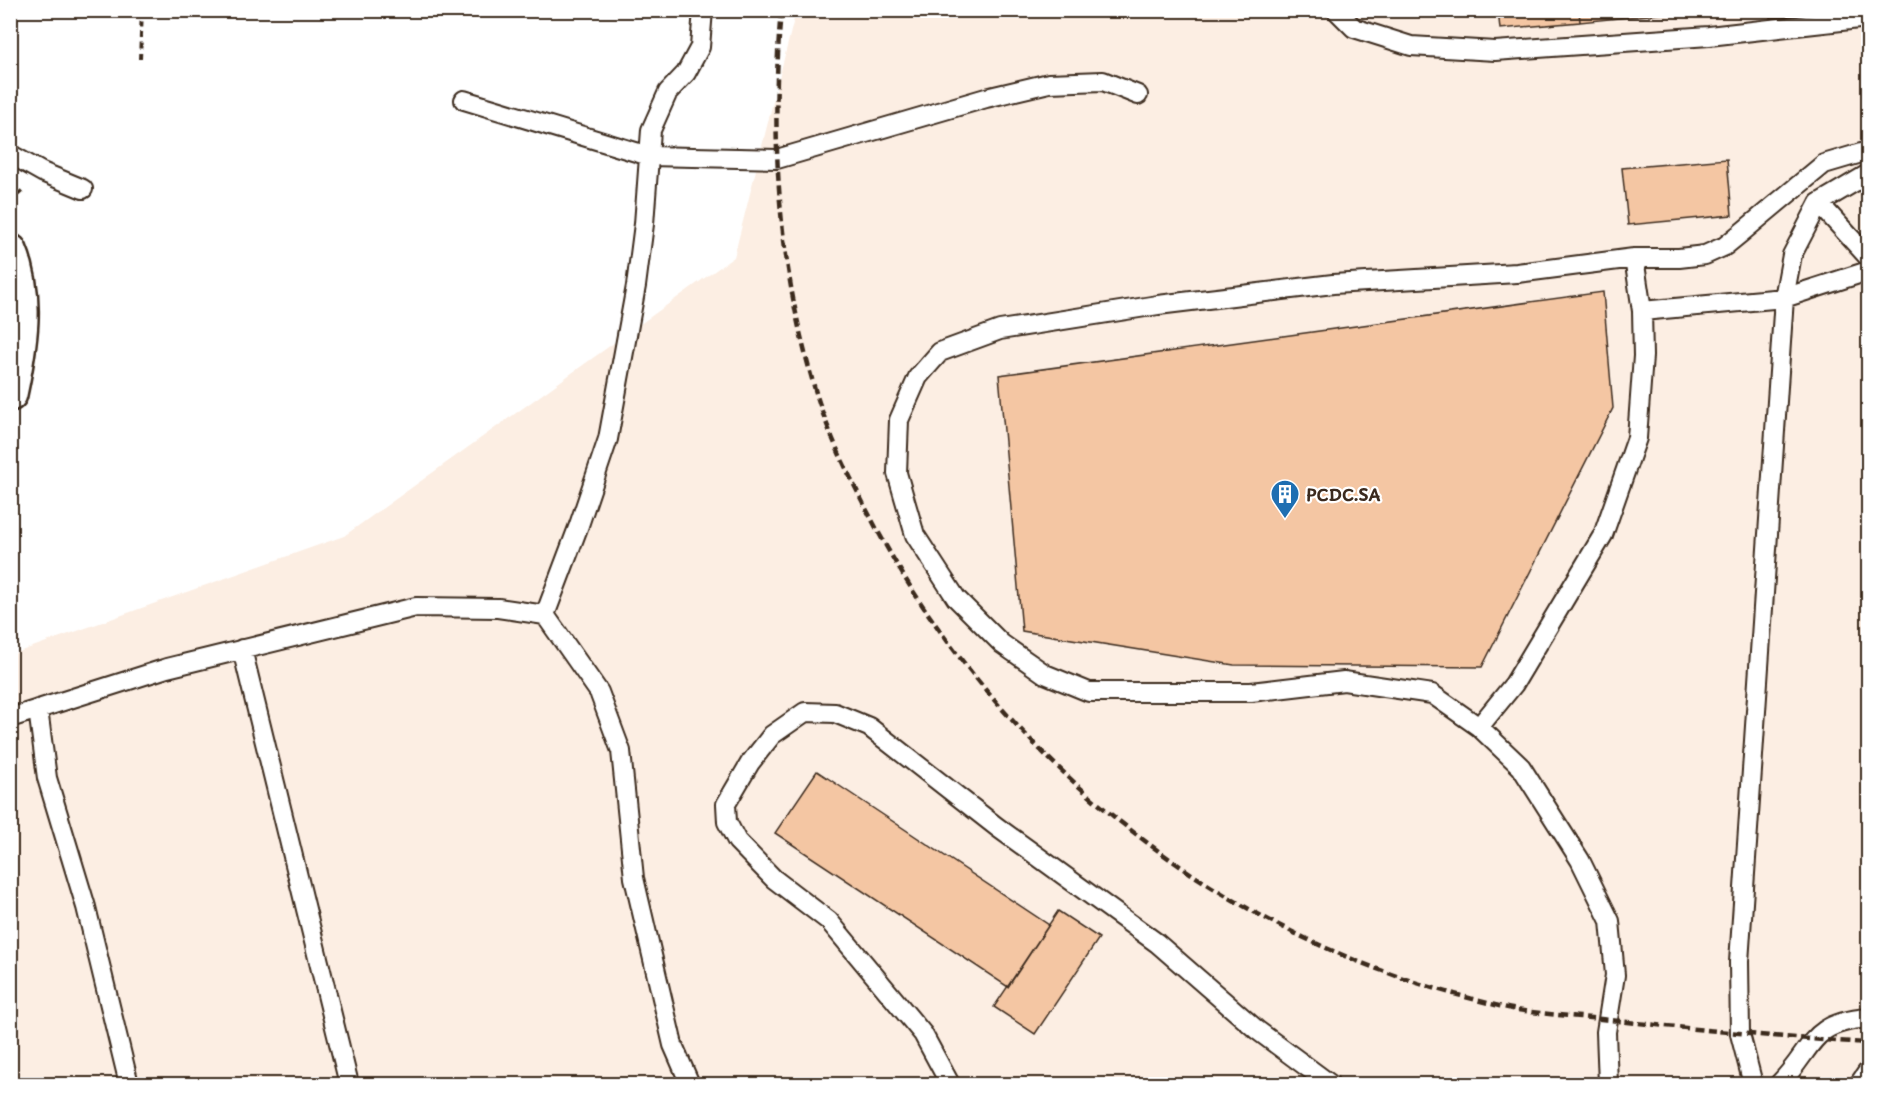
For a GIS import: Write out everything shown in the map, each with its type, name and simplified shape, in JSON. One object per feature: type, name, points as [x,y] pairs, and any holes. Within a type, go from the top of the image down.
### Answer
[{"type":"street","points":[[10,251],[16,267],[21,294],[19,345],[10,394]]},
{"type":"lane","points":[[545,615],[608,439],[636,286],[644,224],[651,130],[668,92],[686,73],[700,47],[704,10]]},
{"type":"lane","points":[[1336,10],[1354,28],[1411,46],[1495,51],[1709,36],[1869,18]]},
{"type":"lane","points":[[464,100],[648,156],[777,159],[986,98],[1049,83],[1103,81],[1138,96]]},
{"type":"lane","points":[[1608,1084],[1606,1032],[1615,975],[1610,921],[1580,860],[1521,767],[1479,727],[1432,694],[1344,681],[1251,692],[1089,692],[1045,674],[1002,644],[956,598],[915,535],[897,473],[899,420],[918,377],[940,352],[1000,330],[1158,305],[1333,284],[1517,273],[1634,258],[1679,258],[1705,255],[1725,246],[1824,164],[1869,151]]},
{"type":"lane","points":[[10,154],[42,172],[82,189]]},
{"type":"lane","points":[[1753,1084],[1740,1034],[1739,962],[1784,298],[1792,255],[1819,203],[1869,174]]},
{"type":"lane","points":[[1819,203],[1869,257]]},
{"type":"lane","points":[[1479,727],[1514,684],[1603,535],[1637,438],[1643,356],[1642,311],[1634,258]]},
{"type":"lane","points":[[1642,311],[1784,298],[1869,271]]},
{"type":"lane","points":[[10,718],[167,668],[416,607],[498,608],[545,615],[599,692],[621,751],[634,878],[673,1045],[690,1084]]},
{"type":"lane","points":[[242,649],[349,1084]]},
{"type":"lane","points":[[39,709],[47,778],[86,907],[129,1084]]},
{"type":"lane","points":[[950,1084],[923,1034],[830,921],[774,879],[737,841],[726,822],[726,804],[750,762],[772,735],[805,712],[835,713],[869,727],[997,827],[1157,943],[1257,1030],[1330,1084]]},
{"type":"lane","points":[[1779,1084],[1813,1039],[1824,1030],[1847,1020],[1869,1018]]},
{"type":"path","points":[[140,59],[142,10]]},
{"type":"shaded area","points":[[796,11],[1868,11],[1868,1084],[11,1084],[10,655],[344,536],[734,257]]},
{"type":"building","points":[[1498,10],[1579,10],[1580,22],[1500,29]]},
{"type":"building","points":[[1579,10],[1668,10],[1668,13],[1580,22]]},
{"type":"building","points":[[1769,10],[1827,10],[1828,12],[1770,18]]},
{"type":"building","points":[[1727,159],[1732,215],[1628,225],[1622,168]]},
{"type":"building","name":"PCDC.SA","points":[[1603,292],[1613,408],[1482,667],[1234,665],[1022,631],[999,375]]},
{"type":"building","points":[[817,771],[1049,925],[1008,987],[775,833]]},
{"type":"building","points":[[1058,911],[1099,938],[1035,1034],[994,1007]]},
{"type":"railway","points":[[781,10],[776,105],[777,153],[785,247],[802,340],[825,420],[872,520],[921,604],[979,682],[1044,753],[1116,818],[1194,875],[1277,924],[1366,964],[1458,995],[1517,1010],[1712,1031],[1868,1043]]},
{"type":"place","name":"PCDC.SA","points":[[1285,520]]}]
